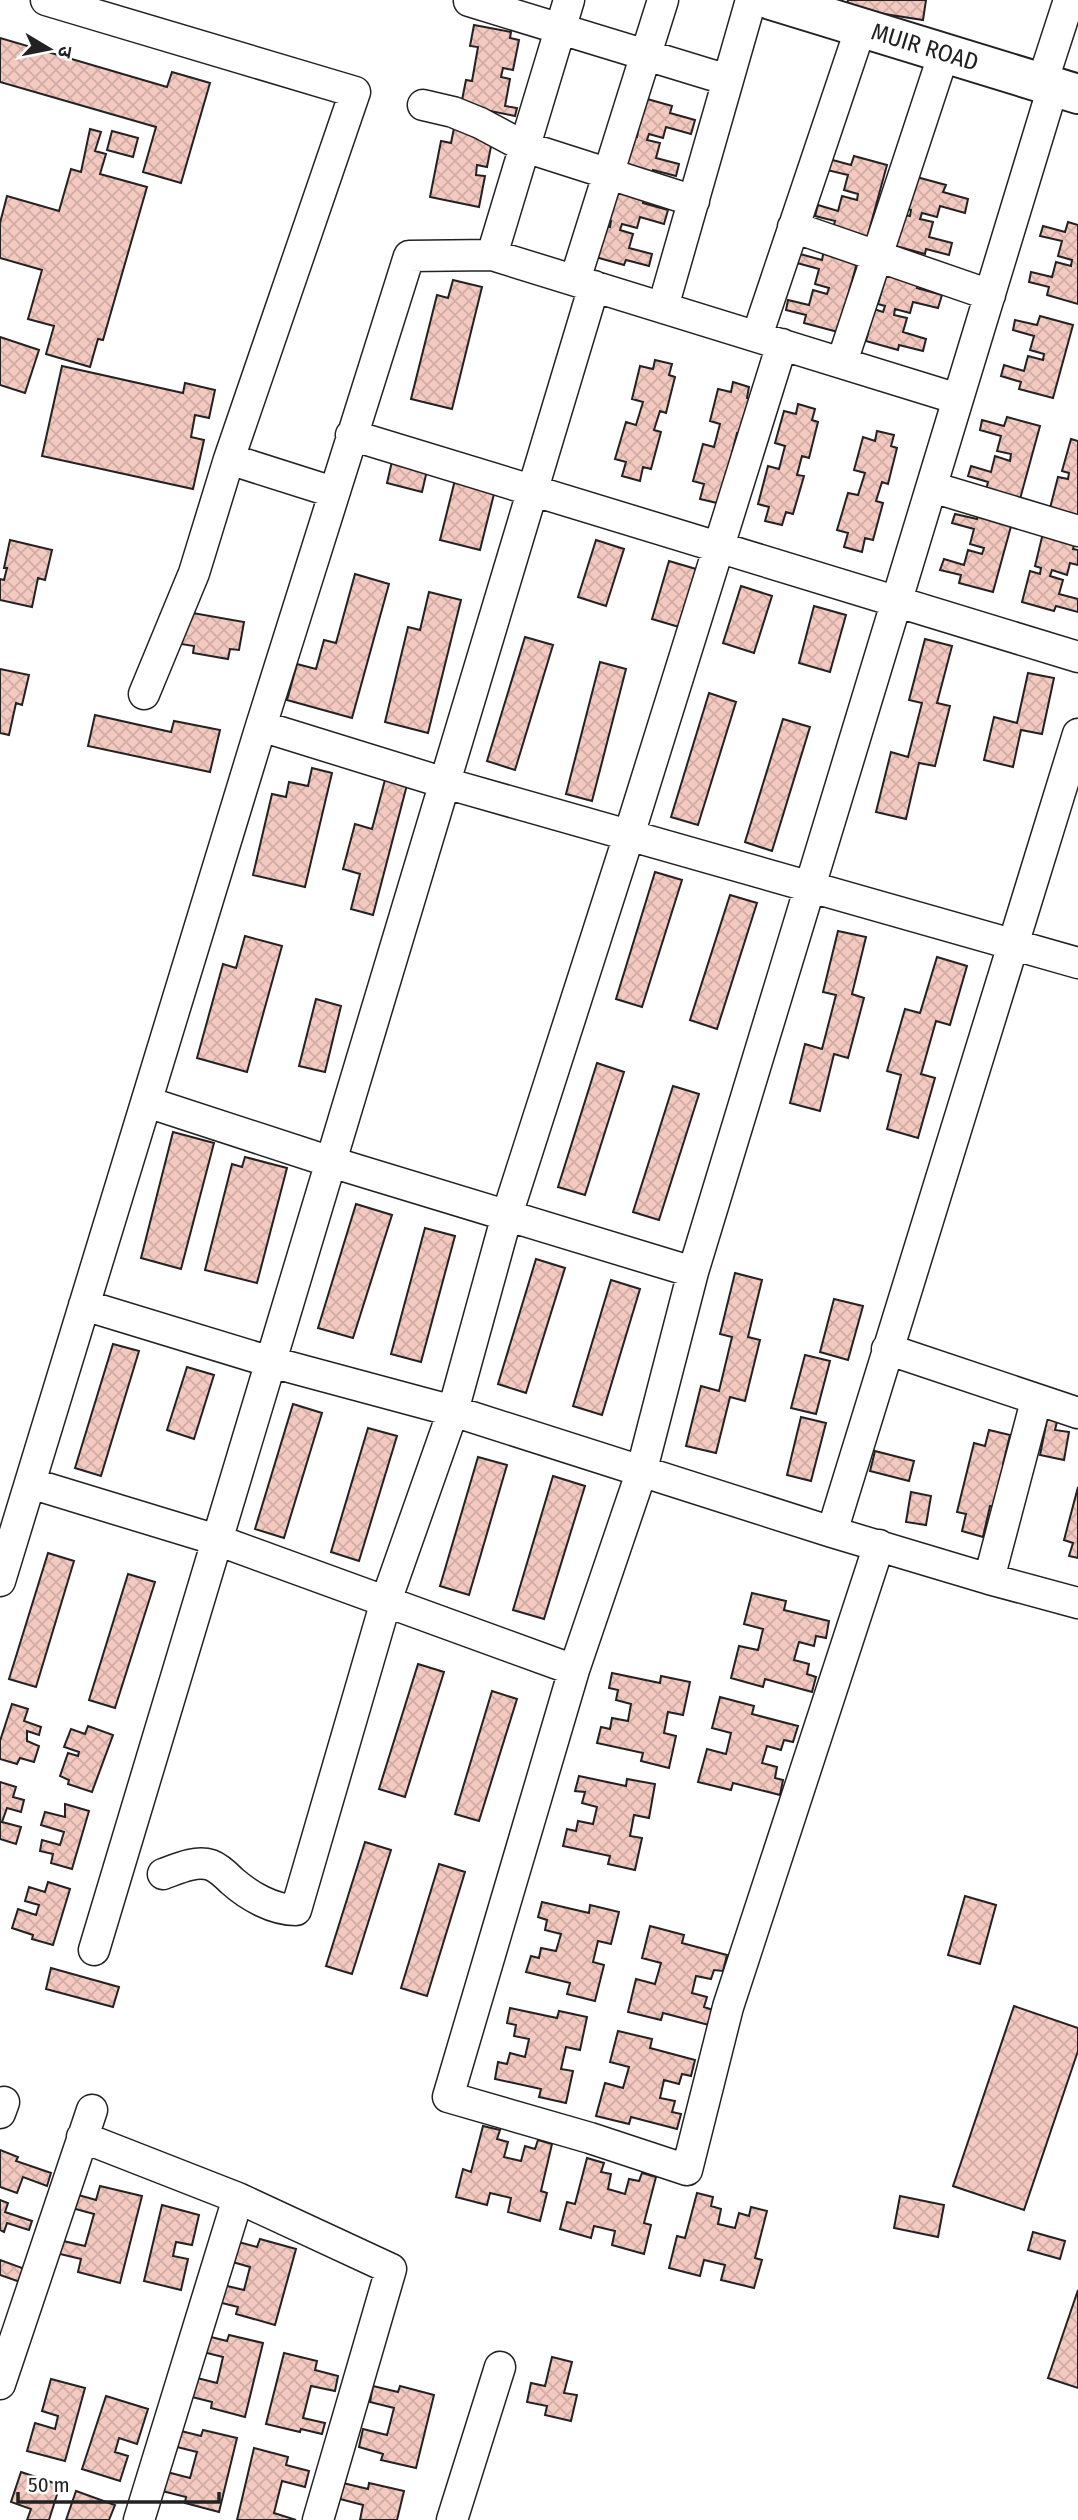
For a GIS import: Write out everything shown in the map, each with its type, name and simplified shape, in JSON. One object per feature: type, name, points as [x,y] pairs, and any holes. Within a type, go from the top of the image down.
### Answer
[{"type":"main road","name":"MUIR ROAD","points":[[771,0],[824,8],[861,27],[1058,88]]},
{"type":"street","points":[[46,0],[355,92],[229,459],[194,573],[144,694]]},
{"type":"street","points":[[492,255],[569,0]]},
{"type":"street","points":[[94,1950],[533,490],[608,174],[663,0]]},
{"type":"street","points":[[663,307],[751,0]]},
{"type":"street","points":[[879,1545],[728,2007],[687,2170],[590,2138],[448,2097],[574,1670],[641,1473],[694,1272],[958,399],[1058,88],[1069,0]]},
{"type":"street","points":[[469,1],[728,80]]},
{"type":"street","points":[[163,1874],[185,1866],[212,1865],[260,1900],[287,1910],[296,1910],[386,1601],[453,1411],[508,1215],[719,547],[793,227],[861,27]]},
{"type":"street","points":[[842,362],[944,53]]},
{"type":"street","points":[[423,105],[462,116],[525,147],[694,201]]},
{"type":"street","points":[[793,227],[990,295]]},
{"type":"street","points":[[0,1581],[333,492],[409,256],[492,255],[958,399]]},
{"type":"street","points":[[351,435],[1078,657]]},
{"type":"street","points":[[229,459],[333,492]]},
{"type":"street","points":[[932,487],[1078,531]]},
{"type":"street","points":[[261,726],[445,783],[1078,963]]},
{"type":"street","points":[[832,1532],[1078,734]]},
{"type":"street","points":[[147,1102],[331,1162],[694,1272]]},
{"type":"street","points":[[84,1305],[271,1362],[453,1411],[832,1532],[989,1580],[1078,1603]]},
{"type":"street","points":[[887,1349],[1078,1413]]},
{"type":"street","points":[[989,1580],[1036,1401]]},
{"type":"street","points":[[30,1482],[217,1540],[574,1670]]},
{"type":"street","points":[[0,2384],[87,2123],[238,2198],[391,2269],[318,2520]]},
{"type":"street","points":[[139,2520],[238,2198]]},
{"type":"street","points":[[452,2520],[500,2367]]},
{"type":"building","points":[[848,0],[926,0],[923,20],[846,8]]},
{"type":"building","points":[[474,25],[511,32],[510,38],[519,40],[513,70],[503,68],[501,77],[510,79],[505,106],[517,108],[515,116],[461,105],[466,80],[472,81],[478,47],[470,46]]},
{"type":"building","points":[[0,38],[167,87],[172,72],[210,83],[181,183],[143,172],[156,127],[0,82]]},
{"type":"building","points":[[640,97],[672,106],[670,113],[695,120],[691,134],[666,127],[663,138],[649,134],[647,140],[660,143],[656,158],[679,164],[676,176],[653,170],[652,175],[619,166],[627,135],[637,137],[638,131],[631,129]]},
{"type":"building","points":[[455,123],[493,136],[487,167],[477,165],[476,175],[485,176],[479,207],[430,197],[441,141],[451,143]]},
{"type":"building","points":[[90,129],[101,132],[95,151],[106,154],[100,174],[147,187],[103,340],[98,339],[90,367],[46,354],[54,326],[28,319],[42,270],[0,258],[0,223],[7,196],[59,211],[71,169],[81,172]]},
{"type":"building","points":[[112,131],[138,138],[133,157],[107,150]]},
{"type":"building","points":[[854,156],[887,165],[867,238],[833,229],[835,221],[815,216],[818,205],[838,211],[842,196],[857,200],[858,194],[844,190],[848,175],[827,170],[829,159],[851,165]]},
{"type":"building","points":[[913,176],[946,185],[943,192],[968,199],[965,213],[940,206],[937,217],[922,213],[920,219],[933,222],[929,237],[952,243],[949,255],[926,249],[925,254],[892,245],[900,214],[910,216],[911,210],[905,208]]},
{"type":"building","points":[[613,187],[645,196],[643,203],[668,210],[664,224],[640,217],[637,228],[622,224],[620,230],[633,234],[629,248],[652,254],[649,266],[626,260],[624,265],[592,256],[600,225],[610,227],[611,221],[604,220]]},
{"type":"building","points":[[1068,222],[1078,225],[1078,304],[1047,295],[1049,287],[1029,282],[1031,272],[1052,277],[1056,262],[1071,266],[1072,260],[1058,256],[1062,241],[1040,236],[1043,226],[1065,232]]},
{"type":"building","points":[[824,250],[858,259],[838,332],[804,323],[806,315],[786,310],[788,300],[809,305],[813,290],[827,294],[829,288],[815,284],[819,269],[797,263],[800,254],[822,260]]},
{"type":"building","points":[[887,272],[919,281],[917,288],[942,295],[938,308],[913,302],[910,313],[895,309],[894,315],[907,318],[903,332],[926,339],[923,351],[899,345],[898,350],[866,341],[874,309],[883,312],[885,306],[878,304]]},
{"type":"building","points":[[453,280],[482,287],[452,409],[411,399],[437,295],[448,298]]},
{"type":"building","points":[[1040,316],[1073,325],[1053,398],[1019,389],[1021,382],[1001,376],[1004,365],[1024,371],[1028,356],[1043,360],[1044,354],[1030,350],[1034,336],[1013,330],[1015,320],[1037,325]]},
{"type":"building","points":[[0,337],[39,350],[25,393],[0,385]]},
{"type":"building","points":[[655,360],[672,364],[669,375],[675,377],[666,413],[660,411],[654,430],[661,432],[651,469],[643,467],[640,481],[622,476],[626,462],[615,459],[626,422],[636,425],[643,402],[632,399],[640,366],[653,369]]},
{"type":"building","points":[[62,366],[183,393],[185,383],[215,390],[209,418],[195,415],[191,437],[204,440],[193,489],[42,456]]},
{"type":"building","points":[[733,382],[749,387],[747,398],[753,399],[744,435],[737,433],[732,453],[739,454],[728,492],[721,490],[717,503],[700,499],[704,484],[693,481],[703,444],[714,447],[720,424],[710,421],[718,389],[731,392]]},
{"type":"building","points":[[798,404],[815,409],[812,420],[818,422],[809,458],[802,456],[797,475],[804,476],[793,514],[786,512],[782,525],[765,521],[769,507],[758,504],[768,466],[779,469],[785,446],[775,443],[784,411],[796,414]]},
{"type":"building","points":[[1007,417],[1040,426],[1020,499],[986,490],[988,482],[968,476],[971,466],[991,472],[995,456],[1010,461],[1011,454],[997,451],[1001,436],[980,430],[982,420],[1004,426]]},
{"type":"building","points":[[877,431],[894,435],[891,446],[897,448],[888,484],[882,482],[876,501],[883,503],[873,540],[865,538],[862,552],[844,547],[848,533],[837,530],[848,493],[858,495],[865,473],[854,470],[863,437],[875,441]]},
{"type":"building","points":[[1071,439],[1078,441],[1078,516],[1050,508],[1058,477],[1068,479],[1069,473],[1062,471]]},
{"type":"building","points":[[393,457],[428,466],[422,492],[387,483]]},
{"type":"building","points":[[455,480],[495,490],[480,550],[440,540]]},
{"type":"building","points":[[979,510],[1013,519],[993,592],[959,583],[961,575],[940,570],[944,559],[964,565],[968,550],[982,554],[984,548],[970,544],[974,529],[952,523],[955,514],[977,519]]},
{"type":"building","points":[[1043,533],[1075,542],[1073,549],[1078,550],[1078,565],[1070,563],[1067,575],[1052,570],[1050,576],[1063,580],[1059,594],[1078,599],[1078,612],[1056,606],[1054,611],[1022,602],[1030,571],[1040,574],[1041,568],[1035,566]]},
{"type":"building","points":[[10,540],[52,550],[45,580],[38,578],[32,607],[0,600],[0,579],[4,580]]},
{"type":"building","points":[[596,540],[624,549],[606,606],[578,597]]},
{"type":"building","points":[[669,561],[696,569],[679,627],[652,619]]},
{"type":"building","points":[[355,574],[389,584],[352,718],[287,700],[297,664],[316,669],[324,640],[336,643]]},
{"type":"building","points":[[741,586],[772,596],[754,653],[723,643]]},
{"type":"building","points":[[429,592],[461,600],[428,733],[385,722],[408,627],[420,630]]},
{"type":"building","points":[[814,606],[846,615],[830,672],[799,663]]},
{"type":"building","points":[[187,612],[244,622],[239,650],[230,649],[228,659],[193,653],[194,646],[181,644]]},
{"type":"building","points":[[525,637],[553,645],[515,770],[487,761]]},
{"type":"building","points":[[925,639],[952,646],[937,703],[950,706],[935,766],[919,763],[906,819],[876,812],[891,752],[908,757],[922,703],[909,700]]},
{"type":"building","points":[[600,662],[626,669],[592,801],[566,794]]},
{"type":"building","points":[[0,669],[29,675],[22,705],[16,703],[9,735],[0,733]]},
{"type":"building","points":[[1028,673],[1054,678],[1042,734],[1021,730],[1013,767],[984,760],[994,717],[1017,723]]},
{"type":"building","points":[[709,693],[736,702],[698,825],[671,817]]},
{"type":"building","points":[[95,715],[171,732],[174,721],[220,730],[210,772],[88,746]]},
{"type":"building","points":[[783,719],[810,727],[772,851],[745,842]]},
{"type":"building","points":[[312,768],[332,773],[305,887],[253,875],[272,794],[286,797],[289,782],[308,786]]},
{"type":"building","points":[[386,776],[408,781],[373,915],[351,909],[360,874],[343,869],[355,824],[372,829]]},
{"type":"building","points":[[655,872],[682,880],[642,1007],[616,999]]},
{"type":"building","points":[[730,895],[757,903],[717,1029],[690,1020]]},
{"type":"building","points":[[838,931],[866,937],[852,994],[864,998],[848,1058],[834,1054],[820,1111],[790,1103],[805,1044],[822,1049],[836,995],[823,992]]},
{"type":"building","points":[[245,936],[282,946],[247,1072],[197,1058],[223,964],[236,968]]},
{"type":"building","points":[[937,957],[967,966],[950,1025],[936,1021],[921,1074],[935,1078],[918,1138],[887,1129],[901,1075],[887,1071],[905,1009],[920,1013]]},
{"type":"building","points":[[316,999],[341,1006],[325,1072],[299,1066]]},
{"type":"building","points":[[597,1063],[624,1072],[585,1195],[558,1187]]},
{"type":"building","points":[[673,1086],[699,1094],[659,1220],[633,1212]]},
{"type":"building","points":[[173,1132],[214,1143],[181,1269],[141,1258]]},
{"type":"building","points":[[245,1157],[287,1168],[257,1283],[205,1270],[232,1164],[242,1167]]},
{"type":"building","points":[[356,1204],[392,1215],[353,1338],[318,1328]]},
{"type":"building","points":[[425,1228],[455,1236],[421,1362],[391,1354]]},
{"type":"building","points":[[536,1259],[565,1268],[526,1393],[498,1384]]},
{"type":"building","points":[[735,1273],[762,1280],[748,1337],[760,1340],[745,1401],[730,1397],[716,1453],[686,1446],[701,1386],[719,1391],[732,1337],[720,1334]]},
{"type":"building","points":[[611,1280],[640,1289],[602,1415],[573,1406]]},
{"type":"building","points":[[834,1299],[863,1306],[848,1360],[820,1352]]},
{"type":"building","points":[[113,1344],[139,1351],[101,1476],[75,1468]]},
{"type":"building","points":[[805,1355],[830,1361],[816,1414],[791,1408]]},
{"type":"building","points":[[187,1367],[214,1375],[194,1439],[167,1430]]},
{"type":"building","points":[[293,1404],[322,1413],[284,1538],[255,1529]]},
{"type":"building","points":[[1048,1415],[1058,1417],[1055,1430],[1069,1432],[1064,1460],[1040,1455]]},
{"type":"building","points":[[801,1417],[826,1423],[811,1481],[787,1475]]},
{"type":"building","points":[[368,1428],[397,1436],[359,1561],[331,1552]]},
{"type":"building","points":[[989,1430],[1010,1435],[1003,1464],[1009,1466],[998,1508],[990,1506],[983,1537],[962,1531],[966,1514],[957,1512],[974,1443],[985,1446]]},
{"type":"building","points":[[875,1451],[914,1461],[909,1481],[870,1471]]},
{"type":"building","points":[[478,1457],[507,1465],[469,1595],[440,1586]]},
{"type":"building","points":[[553,1476],[585,1486],[544,1619],[513,1610]]},
{"type":"building","points":[[1078,1487],[1078,1558],[1069,1556],[1073,1543],[1064,1540]]},
{"type":"building","points":[[911,1492],[931,1496],[926,1525],[906,1522]]},
{"type":"building","points":[[48,1553],[74,1561],[36,1687],[9,1679]]},
{"type":"building","points":[[128,1574],[155,1582],[115,1708],[89,1700]]},
{"type":"building","points":[[752,1593],[786,1601],[784,1610],[829,1621],[826,1638],[816,1636],[814,1646],[799,1642],[794,1660],[809,1664],[807,1674],[816,1677],[812,1692],[765,1679],[763,1687],[731,1678],[739,1646],[758,1650],[763,1629],[744,1624]]},
{"type":"building","points":[[418,1664],[444,1672],[405,1797],[379,1789]]},
{"type":"building","points":[[612,1673],[660,1683],[661,1676],[690,1682],[683,1715],[668,1712],[664,1733],[676,1736],[669,1768],[641,1761],[643,1753],[597,1743],[601,1727],[610,1729],[612,1718],[628,1721],[631,1704],[616,1700],[618,1690],[609,1688]]},
{"type":"building","points":[[492,1691],[517,1699],[479,1821],[455,1814]]},
{"type":"building","points":[[720,1697],[754,1706],[752,1714],[798,1726],[793,1742],[784,1740],[781,1750],[767,1746],[762,1763],[777,1767],[775,1778],[783,1780],[780,1795],[733,1783],[731,1790],[698,1782],[707,1749],[726,1754],[731,1733],[712,1728]]},
{"type":"building","points":[[12,1704],[28,1709],[24,1721],[41,1727],[39,1735],[27,1731],[27,1741],[39,1746],[34,1762],[20,1758],[17,1764],[0,1759],[0,1741]]},
{"type":"building","points":[[88,1726],[113,1735],[92,1792],[68,1784],[69,1780],[60,1776],[68,1753],[78,1756],[79,1752],[64,1747],[71,1729],[85,1734]]},
{"type":"building","points":[[579,1776],[626,1786],[627,1779],[655,1784],[649,1818],[634,1815],[630,1836],[642,1838],[635,1870],[608,1864],[610,1856],[563,1846],[567,1829],[576,1831],[578,1821],[593,1824],[597,1807],[582,1803],[585,1792],[575,1791]]},
{"type":"building","points":[[0,1782],[16,1787],[13,1797],[24,1800],[21,1812],[7,1808],[2,1822],[21,1827],[16,1844],[0,1839]]},
{"type":"building","points":[[65,1804],[89,1811],[72,1869],[51,1863],[53,1854],[40,1851],[42,1840],[60,1845],[64,1832],[41,1825],[45,1812],[65,1817]]},
{"type":"building","points":[[365,1842],[391,1850],[352,1974],[326,1966]]},
{"type":"building","points":[[439,1864],[465,1872],[427,1996],[401,1988]]},
{"type":"building","points":[[48,1882],[70,1889],[53,1945],[32,1939],[33,1935],[12,1928],[18,1909],[36,1915],[39,1905],[25,1901],[29,1887],[45,1892]]},
{"type":"building","points":[[965,1896],[996,1905],[980,1964],[948,1955]]},
{"type":"building","points":[[542,1902],[589,1913],[590,1905],[619,1912],[611,1944],[598,1941],[593,1962],[604,1965],[595,2001],[567,1994],[570,1983],[526,1972],[531,1956],[539,1958],[541,1948],[556,1951],[561,1934],[545,1930],[547,1920],[538,1917]]},
{"type":"building","points":[[650,1926],[684,1935],[682,1943],[727,1955],[723,1971],[714,1970],[711,1979],[696,1976],[692,1993],[707,1997],[704,2007],[713,2010],[709,2025],[663,2013],[661,2020],[628,2012],[636,1979],[655,1984],[661,1963],[642,1958]]},
{"type":"building","points":[[51,1968],[119,1987],[113,2007],[46,1989]]},
{"type":"building","points":[[1014,2006],[1078,2028],[1078,2051],[1024,2210],[953,2186]]},
{"type":"building","points":[[510,2008],[557,2018],[559,2011],[587,2017],[580,2050],[566,2047],[561,2069],[573,2071],[566,2103],[539,2097],[541,2089],[495,2079],[498,2062],[507,2064],[510,2053],[525,2057],[529,2039],[514,2036],[516,2025],[507,2023]]},
{"type":"building","points":[[618,2031],[652,2039],[650,2048],[695,2060],[691,2076],[682,2074],[679,2084],[664,2080],[660,2098],[675,2101],[672,2112],[681,2114],[677,2129],[631,2117],[629,2124],[596,2116],[605,2083],[623,2088],[629,2067],[610,2062]]},
{"type":"building","points":[[483,2126],[500,2130],[497,2139],[508,2142],[504,2157],[521,2161],[525,2146],[535,2149],[538,2140],[552,2144],[541,2191],[547,2193],[540,2221],[508,2212],[511,2198],[490,2193],[487,2205],[456,2197],[463,2169],[471,2172]]},
{"type":"building","points":[[0,2150],[18,2157],[16,2161],[51,2173],[47,2186],[23,2177],[17,2193],[0,2187]]},
{"type":"building","points":[[587,2158],[604,2163],[601,2172],[611,2174],[608,2189],[625,2194],[629,2179],[639,2181],[642,2173],[656,2177],[644,2223],[651,2225],[644,2254],[612,2245],[615,2231],[594,2226],[591,2238],[560,2229],[567,2202],[575,2204]]},
{"type":"building","points":[[100,2186],[142,2196],[120,2283],[78,2272],[81,2259],[56,2253],[59,2240],[85,2246],[94,2214],[72,2208],[75,2194],[96,2200]]},
{"type":"building","points":[[697,2193],[713,2197],[711,2206],[721,2209],[718,2224],[735,2228],[739,2213],[749,2216],[751,2207],[767,2211],[755,2258],[762,2260],[754,2288],[721,2280],[725,2265],[704,2260],[700,2276],[669,2268],[677,2236],[685,2238]]},
{"type":"building","points":[[900,2196],[944,2205],[938,2237],[894,2228]]},
{"type":"building","points":[[0,2200],[8,2203],[5,2212],[32,2221],[29,2230],[7,2223],[4,2232],[0,2230]]},
{"type":"building","points":[[162,2205],[199,2215],[192,2245],[176,2242],[173,2256],[188,2259],[181,2290],[144,2281]]},
{"type":"building","points":[[1033,2232],[1065,2241],[1060,2259],[1028,2250]]},
{"type":"building","points":[[260,2239],[296,2249],[275,2325],[236,2314],[238,2307],[218,2302],[223,2285],[244,2290],[250,2267],[229,2261],[235,2241],[257,2247]]},
{"type":"building","points":[[0,2260],[25,2269],[20,2282],[0,2275]]},
{"type":"building","points":[[1078,2290],[1078,2388],[1048,2378]]},
{"type":"building","points":[[203,2335],[227,2341],[229,2335],[263,2343],[245,2417],[211,2408],[212,2402],[188,2396],[193,2377],[217,2383],[223,2357],[199,2351]]},
{"type":"building","points":[[284,2353],[317,2361],[315,2370],[338,2376],[335,2391],[311,2386],[303,2418],[325,2423],[322,2434],[266,2424]]},
{"type":"building","points":[[552,2357],[572,2362],[564,2393],[577,2395],[571,2421],[545,2415],[547,2406],[527,2402],[531,2383],[545,2386]]},
{"type":"building","points":[[51,2379],[85,2388],[65,2461],[27,2451],[35,2423],[55,2429],[58,2416],[42,2411]]},
{"type":"building","points":[[373,2386],[398,2392],[400,2386],[434,2395],[416,2468],[381,2460],[383,2454],[359,2447],[363,2429],[387,2435],[394,2408],[370,2402]]},
{"type":"building","points":[[106,2396],[148,2409],[137,2444],[119,2438],[115,2452],[128,2456],[120,2481],[82,2469]]},
{"type":"building","points":[[177,2430],[201,2436],[203,2430],[237,2438],[219,2512],[185,2503],[186,2497],[162,2491],[167,2472],[190,2478],[197,2452],[173,2446]]},
{"type":"building","points":[[254,2448],[288,2457],[286,2465],[309,2471],[305,2487],[282,2481],[274,2513],[296,2520],[237,2520]]},
{"type":"building","points":[[21,2472],[60,2485],[49,2520],[27,2520],[31,2509],[11,2502]]},
{"type":"building","points":[[343,2483],[368,2489],[369,2483],[404,2491],[397,2520],[360,2520],[363,2505],[340,2499]]},
{"type":"building","points":[[76,2491],[115,2505],[109,2520],[66,2520]]}]
